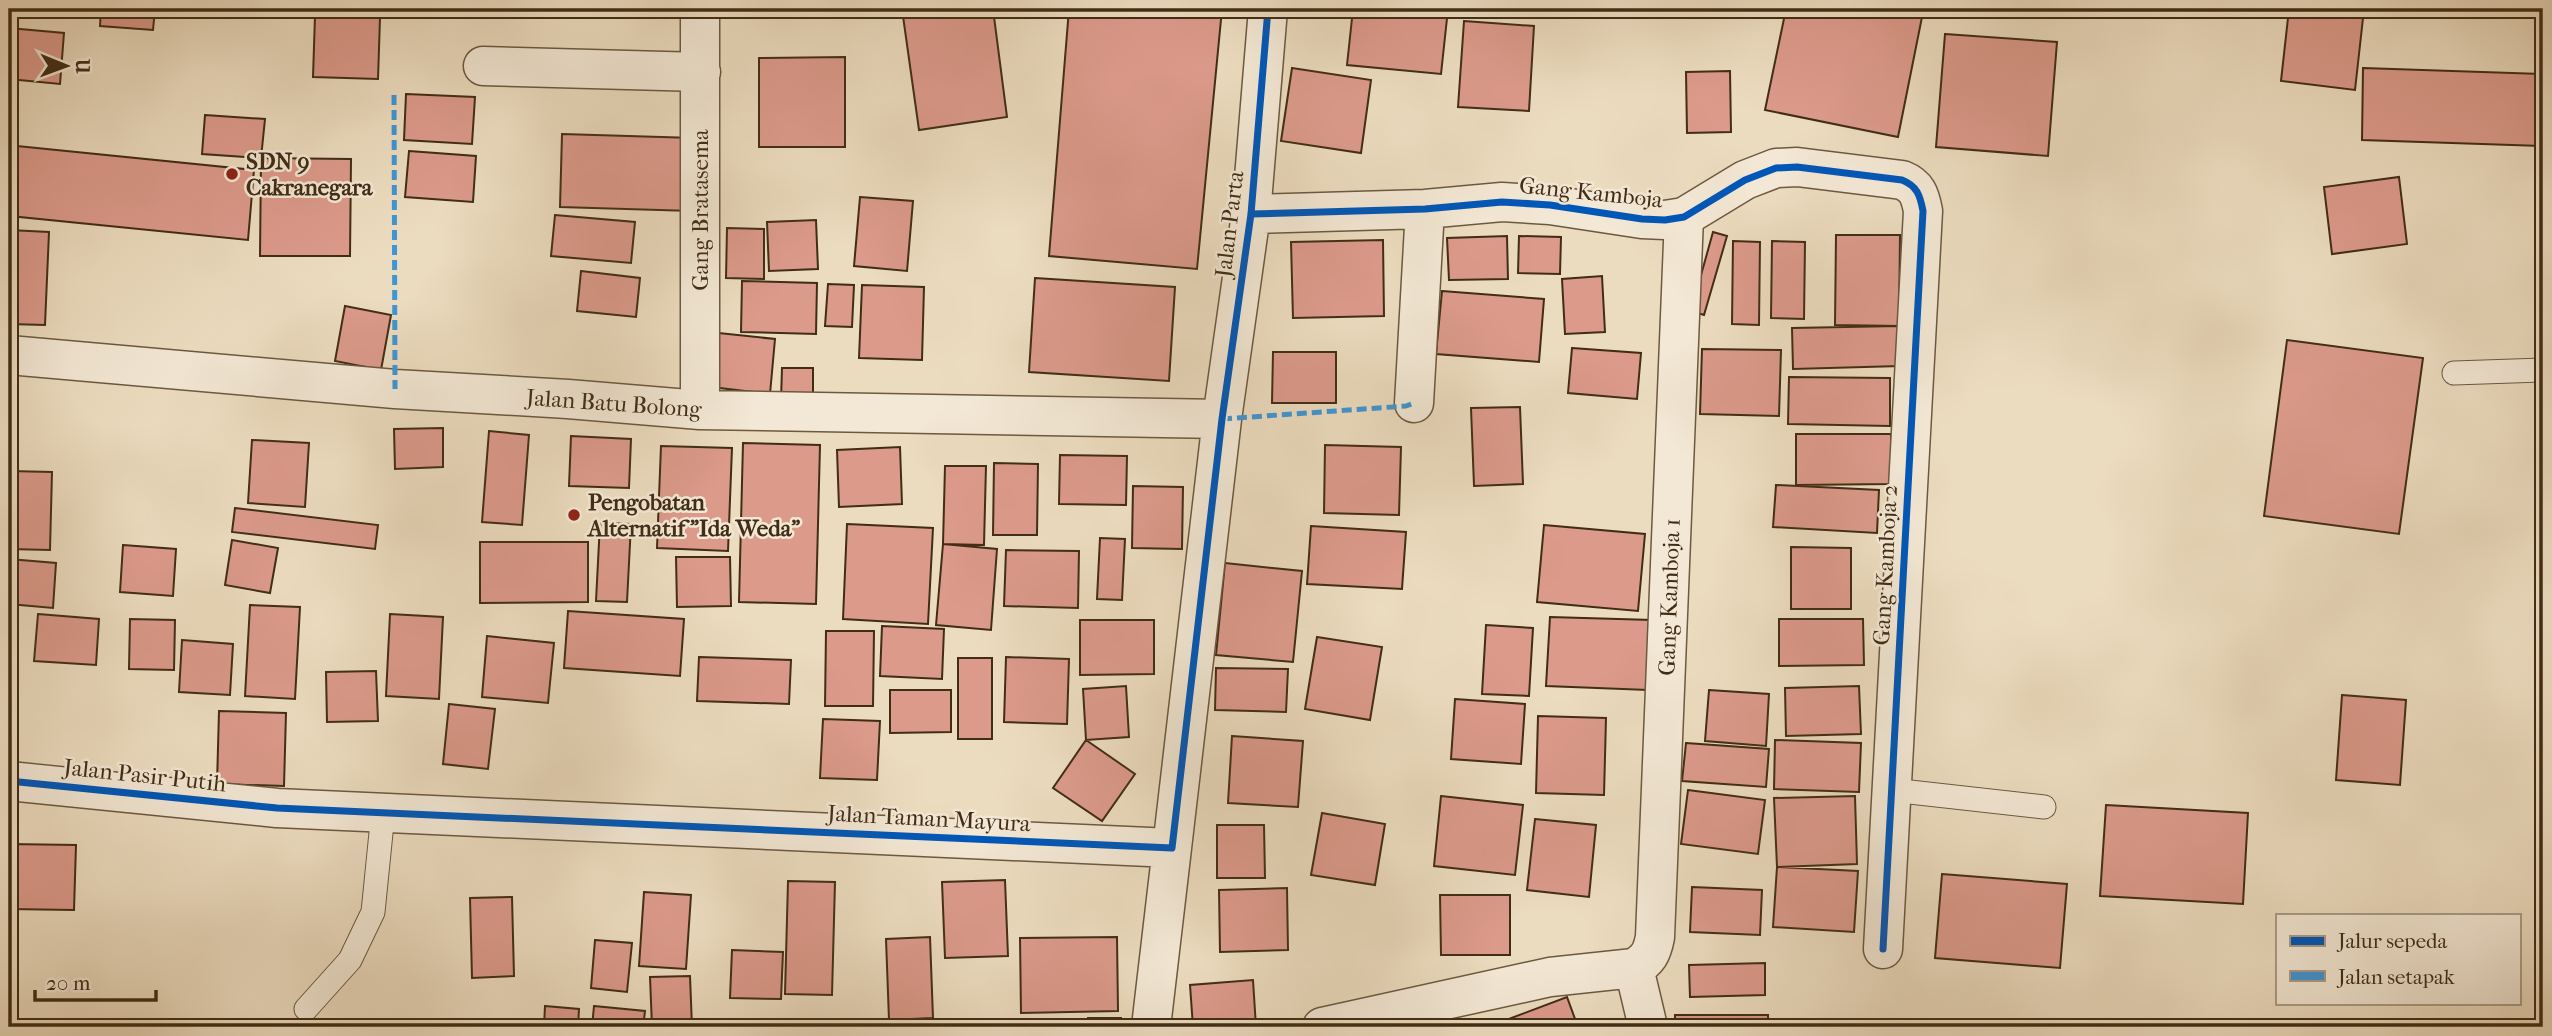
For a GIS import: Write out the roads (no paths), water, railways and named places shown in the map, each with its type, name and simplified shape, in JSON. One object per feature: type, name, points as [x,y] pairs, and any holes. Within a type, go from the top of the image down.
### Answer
[{"type":"street","name":"Gang Bratasema","points":[[700,9],[700,410]]},
{"type":"street","name":"Jalan Parta","points":[[1221,431],[1251,214],[1268,9]]},
{"type":"street","points":[[483,65],[701,72]]},
{"type":"street","name":"Gang Kamboja","points":[[1251,214],[1425,209],[1502,202],[1586,208],[1643,219],[1665,220],[1684,217],[1745,180],[1776,168],[1797,167],[1902,180],[1913,186]]},
{"type":"street","name":"Gang Kamboja 2","points":[[1883,949],[1923,211],[1920,194],[1913,186]]},
{"type":"street","points":[[1414,404],[1425,209]]},
{"type":"street","name":"Gang Kamboja 1","points":[[1634,968],[1645,962],[1653,951],[1656,937],[1684,217]]},
{"type":"street","name":"Jalan Batu Bolong","points":[[9,355],[395,389],[700,410],[1221,431]]},
{"type":"street","points":[[1151,1027],[1221,431]]},
{"type":"street","name":"Jalan Pasir Putih","points":[[9,781],[277,808]]},
{"type":"street","name":"Jalan Taman Mayura","points":[[277,808],[1172,848]]},
{"type":"street","points":[[1322,1027],[1550,977],[1634,968],[1648,1027]]},
{"type":"lane","points":[[2454,373],[2543,370]]},
{"type":"lane","points":[[1892,790],[2044,807]]},
{"type":"lane","points":[[306,1009],[350,960],[373,912],[383,813]]},
{"type":"place","name":"SDN 9 Cakranegara","points":[[232,174]]},
{"type":"place","name":"Pengobatan Alternatif \"Ida Weda\"","points":[[574,515]]}]
